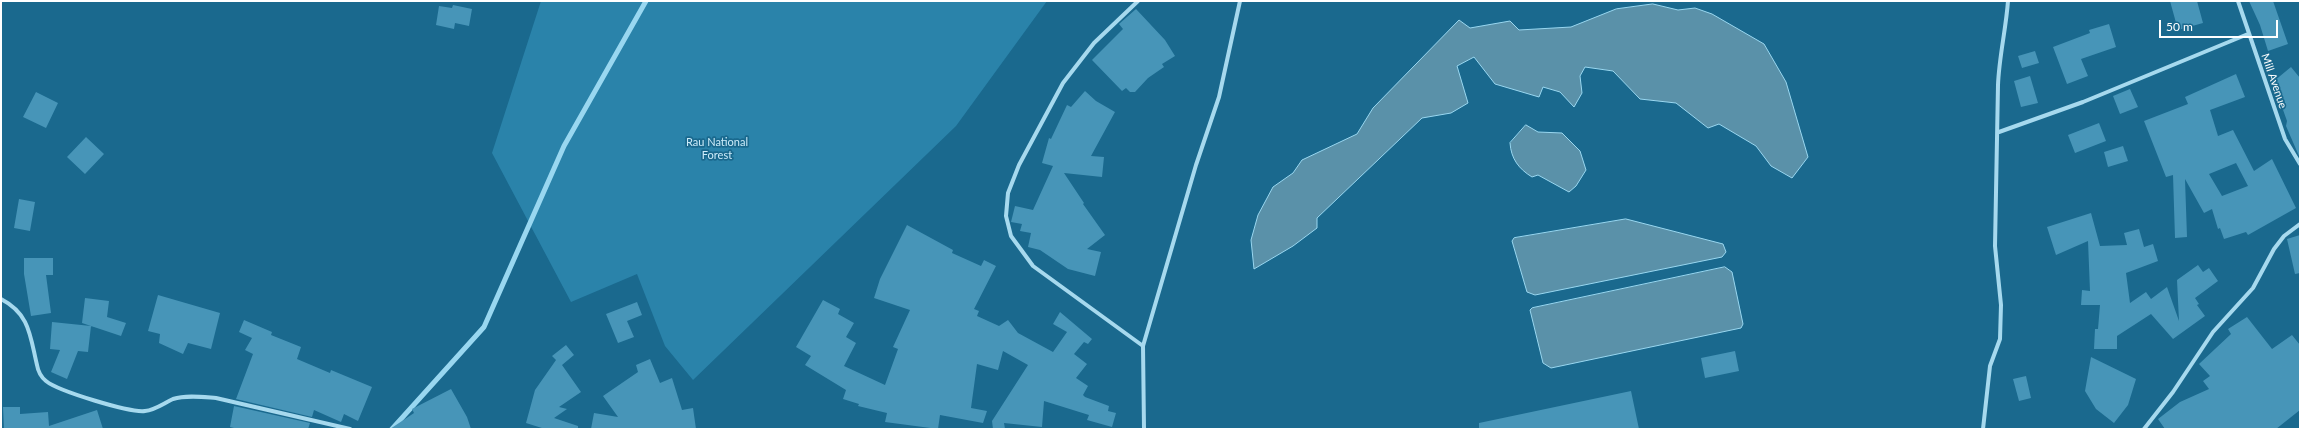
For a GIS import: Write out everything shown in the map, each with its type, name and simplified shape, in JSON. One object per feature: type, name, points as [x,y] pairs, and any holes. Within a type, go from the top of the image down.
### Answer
[{"type":"street","points":[[1138,1],[1094,43],[1063,84],[1019,165],[1008,193],[1006,216],[1011,236],[1033,266],[1143,346]]},
{"type":"street","points":[[1144,429],[1143,346],[1196,165],[1219,97],[1240,1]]},
{"type":"street","points":[[1983,429],[1990,366],[2000,339],[2001,305],[1995,246],[1999,132],[1999,62],[2006,32],[2008,1]]},
{"type":"street","name":"Mill Avenue","points":[[2238,1],[2285,139],[2300,164]]},
{"type":"street","points":[[1999,132],[2083,102],[2248,34]]},
{"type":"street","points":[[2144,429],[2173,392],[2213,332],[2253,288],[2274,249],[2284,236],[2300,224]]},
{"type":"street","points":[[1,299],[12,305],[26,322],[38,370],[47,381],[57,386],[90,398],[139,411],[150,410],[175,399],[196,396],[216,398],[350,429]]},
{"type":"green space","name":"Rau National Forest","points":[[541,1],[1047,1],[956,126],[693,380],[665,346],[637,274],[571,302],[492,153]]},
{"type":"shaded area","points":[[1653,4],[1678,10],[1695,8],[1712,14],[1764,44],[1786,82],[1808,157],[1792,178],[1771,166],[1756,146],[1719,124],[1708,128],[1676,103],[1640,99],[1613,71],[1585,67],[1580,76],[1582,93],[1574,107],[1560,92],[1543,87],[1539,97],[1495,84],[1474,57],[1457,66],[1468,103],[1451,113],[1422,118],[1317,218],[1317,228],[1293,246],[1254,269],[1251,240],[1258,215],[1273,187],[1293,173],[1302,160],[1357,134],[1373,108],[1459,20],[1470,28],[1510,21],[1519,30],[1571,27],[1616,9]]},
{"type":"shaded area","points":[[1526,125],[1538,132],[1562,133],[1580,151],[1586,170],[1576,186],[1569,192],[1538,175],[1532,177],[1523,171],[1516,163],[1512,154],[1510,143]]},
{"type":"shaded area","points":[[1626,219],[1723,244],[1726,252],[1722,257],[1535,295],[1527,292],[1512,241],[1514,238]]},
{"type":"shaded area","points":[[1725,267],[1732,272],[1743,324],[1741,328],[1551,368],[1543,363],[1530,310],[1532,308]]},
{"type":"building","points":[[2170,1],[2197,1],[2203,23],[2178,30]]},
{"type":"building","points":[[2249,1],[2273,1],[2288,44],[2268,51],[2260,25]]},
{"type":"building","points":[[453,5],[472,9],[469,26],[455,23],[454,29],[436,25],[439,6],[452,8]]},
{"type":"building","points":[[1136,9],[1165,40],[1175,56],[1162,64],[1164,67],[1148,78],[1135,92],[1130,92],[1126,88],[1122,91],[1092,60],[1123,29],[1119,24]]},
{"type":"building","points":[[2109,24],[2116,47],[2081,59],[2088,76],[2067,84],[2053,47],[2090,33],[2089,30]]},
{"type":"building","points":[[2035,51],[2039,63],[2022,68],[2018,56]]},
{"type":"building","points":[[2291,67],[2300,78],[2299,156],[2286,126],[2287,121],[2282,107],[2286,105],[2274,81]]},
{"type":"building","points":[[2236,74],[2245,97],[2210,110],[2218,136],[2233,130],[2254,171],[2272,159],[2296,208],[2248,235],[2246,232],[2224,239],[2220,228],[2218,229],[2212,209],[2204,213],[2185,179],[2187,237],[2175,238],[2173,175],[2166,177],[2144,121],[2188,104],[2185,97]],"holes":[[[2236,163],[2248,186],[2222,196],[2209,174]]]},
{"type":"building","points":[[2030,76],[2038,103],[2021,107],[2014,81]]},
{"type":"building","points":[[2130,89],[2138,107],[2120,114],[2113,96]]},
{"type":"building","points":[[1085,91],[1096,101],[1115,112],[1091,156],[1104,157],[1102,177],[1064,173],[1084,203],[1083,204],[1105,235],[1087,249],[1101,252],[1095,276],[1068,269],[1040,250],[1028,247],[1031,233],[1020,231],[1022,224],[1011,222],[1015,206],[1033,210],[1053,166],[1042,163],[1049,138],[1051,139],[1067,105],[1071,107]]},
{"type":"building","points":[[36,92],[58,103],[46,128],[23,117]]},
{"type":"building","points":[[2099,123],[2106,141],[2075,153],[2068,135]]},
{"type":"building","points":[[86,137],[104,154],[85,174],[67,157]]},
{"type":"building","points":[[2123,146],[2128,161],[2108,167],[2104,152]]},
{"type":"building","points":[[19,199],[35,202],[30,231],[14,228]]},
{"type":"building","points":[[2091,213],[2100,246],[2127,245],[2124,233],[2139,229],[2144,247],[2153,244],[2158,261],[2126,273],[2130,303],[2146,292],[2151,299],[2167,287],[2179,321],[2177,280],[2198,265],[2203,272],[2209,268],[2218,281],[2195,298],[2199,304],[2197,305],[2205,316],[2173,339],[2151,314],[2117,336],[2117,349],[2094,349],[2095,329],[2098,329],[2100,305],[2081,305],[2082,290],[2090,291],[2088,241],[2056,255],[2047,227]]},
{"type":"building","points":[[907,225],[953,250],[952,253],[981,266],[984,260],[996,266],[974,309],[979,311],[977,316],[999,326],[1008,320],[1018,333],[1053,352],[1067,332],[1053,324],[1060,312],[1092,339],[1088,344],[1084,342],[1074,354],[1087,364],[1076,378],[1088,386],[1083,395],[1085,397],[1109,406],[1108,411],[1116,413],[1112,427],[1087,420],[1089,415],[1044,401],[1042,427],[1004,423],[1005,429],[993,429],[992,421],[1028,365],[1003,351],[998,370],[977,364],[971,408],[987,411],[983,423],[940,415],[938,429],[885,422],[887,413],[858,406],[859,404],[843,399],[846,390],[805,365],[811,356],[796,347],[823,300],[840,309],[838,314],[854,323],[846,337],[856,343],[844,366],[885,385],[898,349],[893,347],[910,310],[874,298],[880,279]]},
{"type":"building","points":[[2300,235],[2300,273],[2295,274],[2287,239]]},
{"type":"building","points":[[24,258],[53,258],[53,275],[46,275],[51,313],[31,316],[24,274]]},
{"type":"building","points":[[158,295],[220,313],[211,349],[188,343],[183,354],[159,343],[160,334],[148,331]]},
{"type":"building","points":[[85,298],[109,301],[107,317],[126,323],[121,336],[82,323]]},
{"type":"building","points":[[637,302],[642,315],[627,321],[634,337],[618,343],[606,314]]},
{"type":"building","points":[[2247,317],[2272,349],[2292,335],[2300,345],[2300,410],[2276,429],[2165,429],[2158,419],[2180,402],[2209,389],[2203,381],[2210,376],[2199,364],[2231,334],[2228,329]]},
{"type":"building","points":[[244,320],[272,332],[271,335],[301,347],[297,359],[330,373],[331,370],[372,387],[358,421],[344,414],[341,422],[314,410],[312,417],[236,399],[253,354],[245,350],[252,338],[239,332]]},
{"type":"building","points":[[52,322],[91,326],[88,352],[78,351],[67,379],[51,372],[60,350],[50,349]]},
{"type":"building","points":[[566,345],[574,355],[562,365],[581,392],[559,407],[567,409],[554,418],[578,426],[578,429],[545,429],[526,423],[535,390],[556,360],[552,356]]},
{"type":"building","points":[[1735,351],[1739,371],[1705,378],[1701,358]]},
{"type":"building","points":[[2091,357],[2136,379],[2128,405],[2114,423],[2096,409],[2085,391]]},
{"type":"building","points":[[650,359],[660,383],[672,378],[682,410],[693,408],[696,429],[591,429],[594,413],[618,417],[603,396],[638,372],[636,365]]},
{"type":"building","points":[[2026,376],[2031,398],[2019,401],[2013,379]]},
{"type":"building","points":[[451,389],[467,417],[471,429],[390,429],[414,413],[412,409]]},
{"type":"building","points":[[1631,391],[1639,429],[1479,429],[1479,423]]},
{"type":"building","points":[[234,406],[310,423],[308,429],[238,429],[230,427]]},
{"type":"building","points":[[3,407],[20,407],[20,414],[48,412],[49,426],[97,410],[103,429],[4,429]]},
{"type":"waterway","points":[[392,429],[484,327],[564,146],[646,1]]}]
